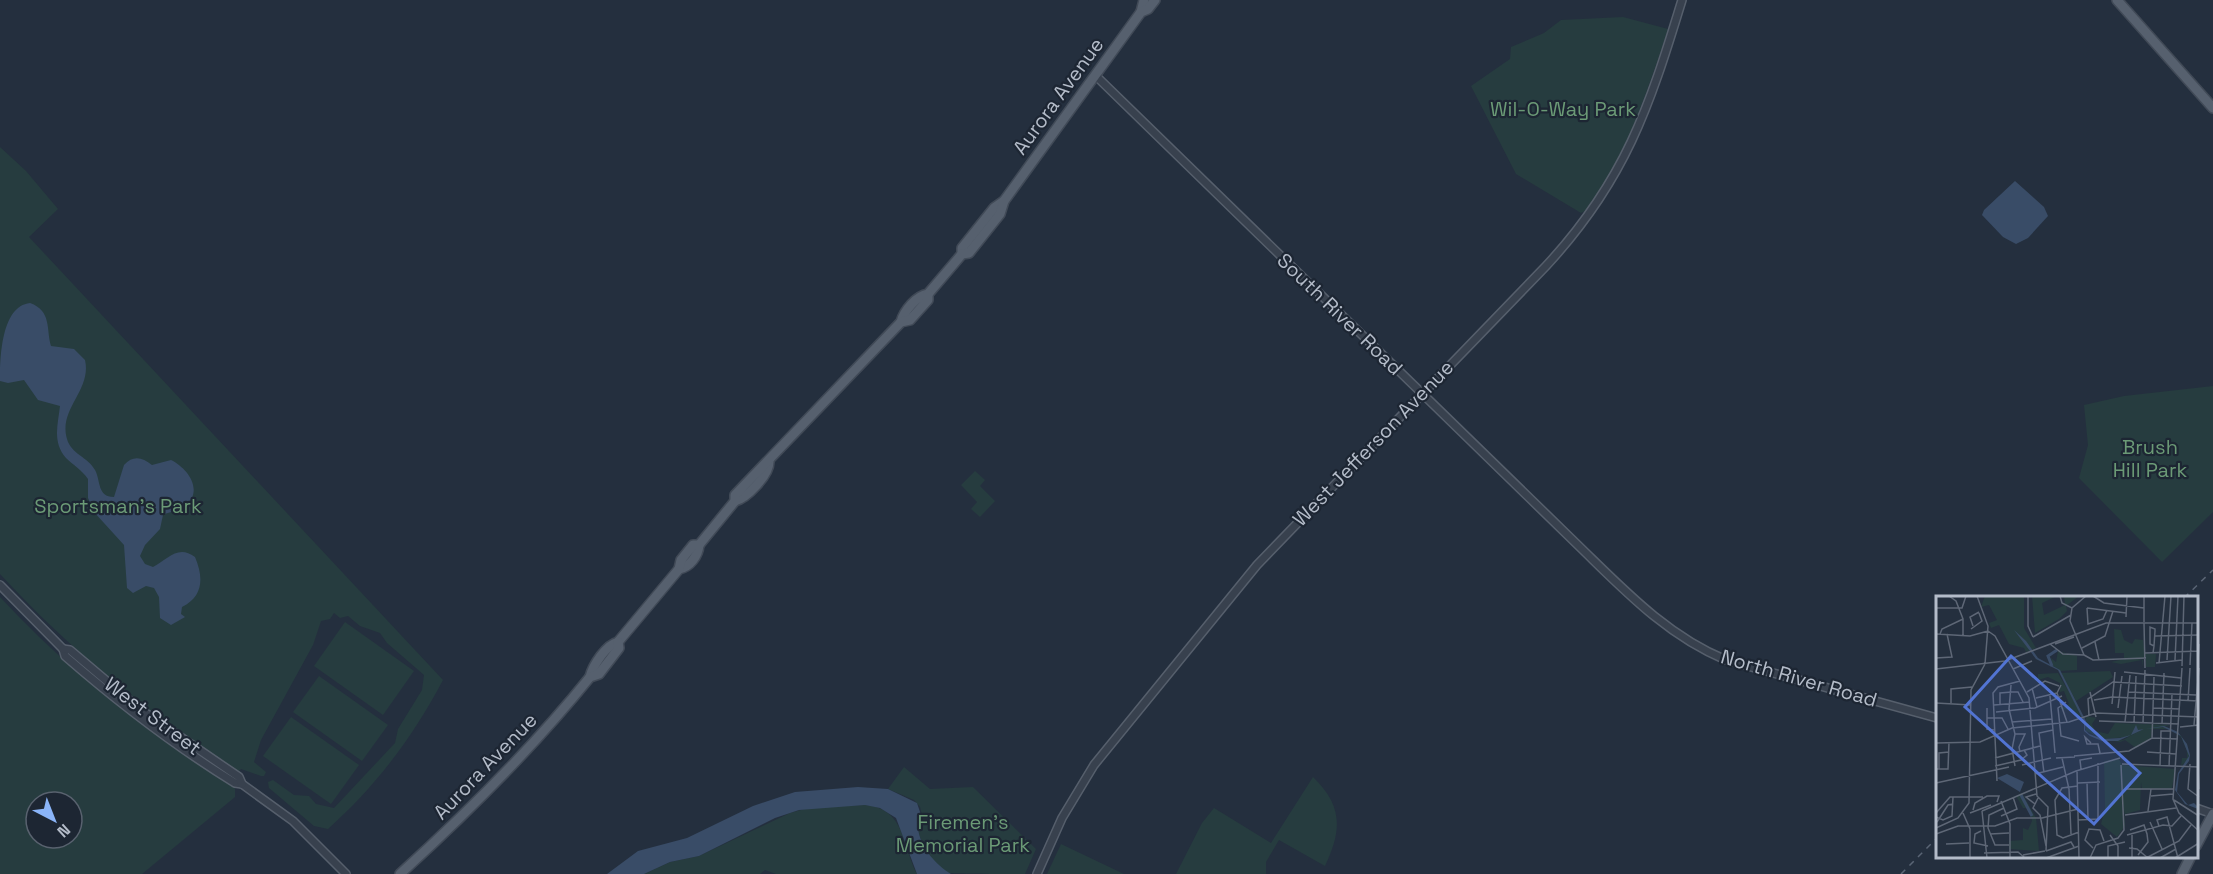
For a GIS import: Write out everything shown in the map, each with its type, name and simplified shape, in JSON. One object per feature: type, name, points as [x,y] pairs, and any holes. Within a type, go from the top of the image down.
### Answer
[{"type":"main road","name":"Aurora Avenue","points":[[400,874],[497,784],[591,677],[592,669],[612,644],[618,642],[679,569],[686,567],[698,552],[699,545],[735,501],[742,499],[769,469],[769,462],[901,322],[910,320],[928,300],[928,294],[962,254],[962,248],[994,208],[1004,201],[1141,12],[1144,0]]},
{"type":"main road","name":"Aurora Avenue","points":[[1141,12],[1148,9],[1155,0]]},
{"type":"main road","points":[[2117,0],[2213,108]]},
{"type":"main road","points":[[2198,842],[2213,814]]},
{"type":"main road","points":[[2182,874],[2190,859]]},
{"type":"street","name":"West Jefferson Avenue","points":[[1037,874],[1072,799],[1106,749],[1281,539],[1561,251],[1607,189],[1641,123],[1682,0]]},
{"type":"street","name":"South River Road","points":[[1095,75],[1586,553]]},
{"type":"street","name":"North River Road","points":[[1586,553],[1653,615],[1717,656],[1936,718]]},
{"type":"street","name":"West Street","points":[[0,585],[63,650],[70,650],[141,710],[239,777],[242,784],[293,821],[346,874]]},
{"type":"street","points":[[2198,809],[2213,814]]},
{"type":"green space","name":"Wil-O-Way Park","points":[[1623,17],[1668,29],[1644,99],[1619,159],[1593,204],[1581,213],[1516,174],[1471,86],[1510,59],[1511,47],[1544,33],[1561,20]]},
{"type":"green space","name":"Sportsman's Park","points":[[0,147],[26,171],[58,209],[29,237],[443,680],[419,721],[392,760],[362,796],[328,829],[314,826],[269,788],[268,782],[273,780],[294,795],[309,796],[316,804],[334,808],[395,743],[398,729],[422,690],[424,675],[387,643],[380,633],[360,626],[348,616],[340,618],[334,613],[330,619],[321,621],[313,645],[261,740],[254,762],[266,772],[264,776],[261,776],[241,769],[238,772],[142,704],[56,631],[0,574]]},
{"type":"green space","name":"Brush Hill Park","points":[[2213,386],[2213,512],[2162,562],[2079,478],[2088,445],[2084,405],[2124,396]]},
{"type":"green space","points":[[975,471],[985,480],[980,486],[995,501],[980,517],[971,509],[977,502],[961,485]]},
{"type":"green space","points":[[0,597],[59,655],[122,709],[166,742],[235,787],[235,797],[142,874],[0,874]]},
{"type":"green space","points":[[345,622],[414,671],[383,715],[314,666]]},
{"type":"green space","points":[[319,676],[388,725],[362,761],[293,712]]},
{"type":"green space","points":[[291,717],[359,765],[331,804],[263,756]]},
{"type":"green space","name":"Firemen's Memorial Park","points":[[904,767],[930,789],[973,787],[1036,849],[1025,874],[949,873],[943,870],[928,854],[919,835],[918,828],[924,824],[920,807],[914,800],[888,789]]},
{"type":"green space","points":[[1313,777],[1330,798],[1337,819],[1335,841],[1325,866],[1279,840],[1266,862],[1266,874],[1176,874],[1202,823],[1214,808],[1271,843]]},
{"type":"green space","points":[[865,805],[888,813],[895,821],[917,874],[776,874],[765,870],[760,874],[644,874],[670,862],[699,856],[790,813],[812,807]]},
{"type":"green space","points":[[1061,844],[1124,874],[1047,874]]},
{"type":"water","points":[[2015,181],[2044,207],[2048,216],[2028,238],[2016,244],[2003,237],[1982,215],[1984,210]]},
{"type":"water","points":[[30,303],[37,306],[45,316],[51,346],[74,349],[85,360],[84,381],[67,418],[65,428],[69,444],[95,470],[102,491],[114,497],[124,465],[134,458],[145,460],[152,465],[171,460],[183,468],[191,480],[194,493],[191,499],[183,508],[163,515],[160,529],[145,545],[140,556],[145,564],[153,567],[178,552],[189,553],[195,557],[200,572],[198,592],[189,603],[182,607],[181,614],[185,617],[171,625],[160,618],[159,597],[154,588],[146,586],[133,593],[127,588],[124,545],[94,512],[88,498],[88,479],[66,458],[59,446],[57,433],[60,406],[38,400],[24,380],[8,383],[0,381],[2,347],[8,323],[20,306]]},
{"type":"water","points":[[858,787],[888,789],[917,803],[924,824],[918,828],[922,842],[934,860],[951,874],[917,874],[896,818],[880,808],[865,805],[799,810],[775,818],[699,856],[670,862],[644,874],[607,874],[638,851],[687,838],[753,806],[795,792]]},
{"type":"railway","points":[[2186,596],[2213,570]]},
{"type":"railway","points":[[1901,874],[1936,839]]}]
